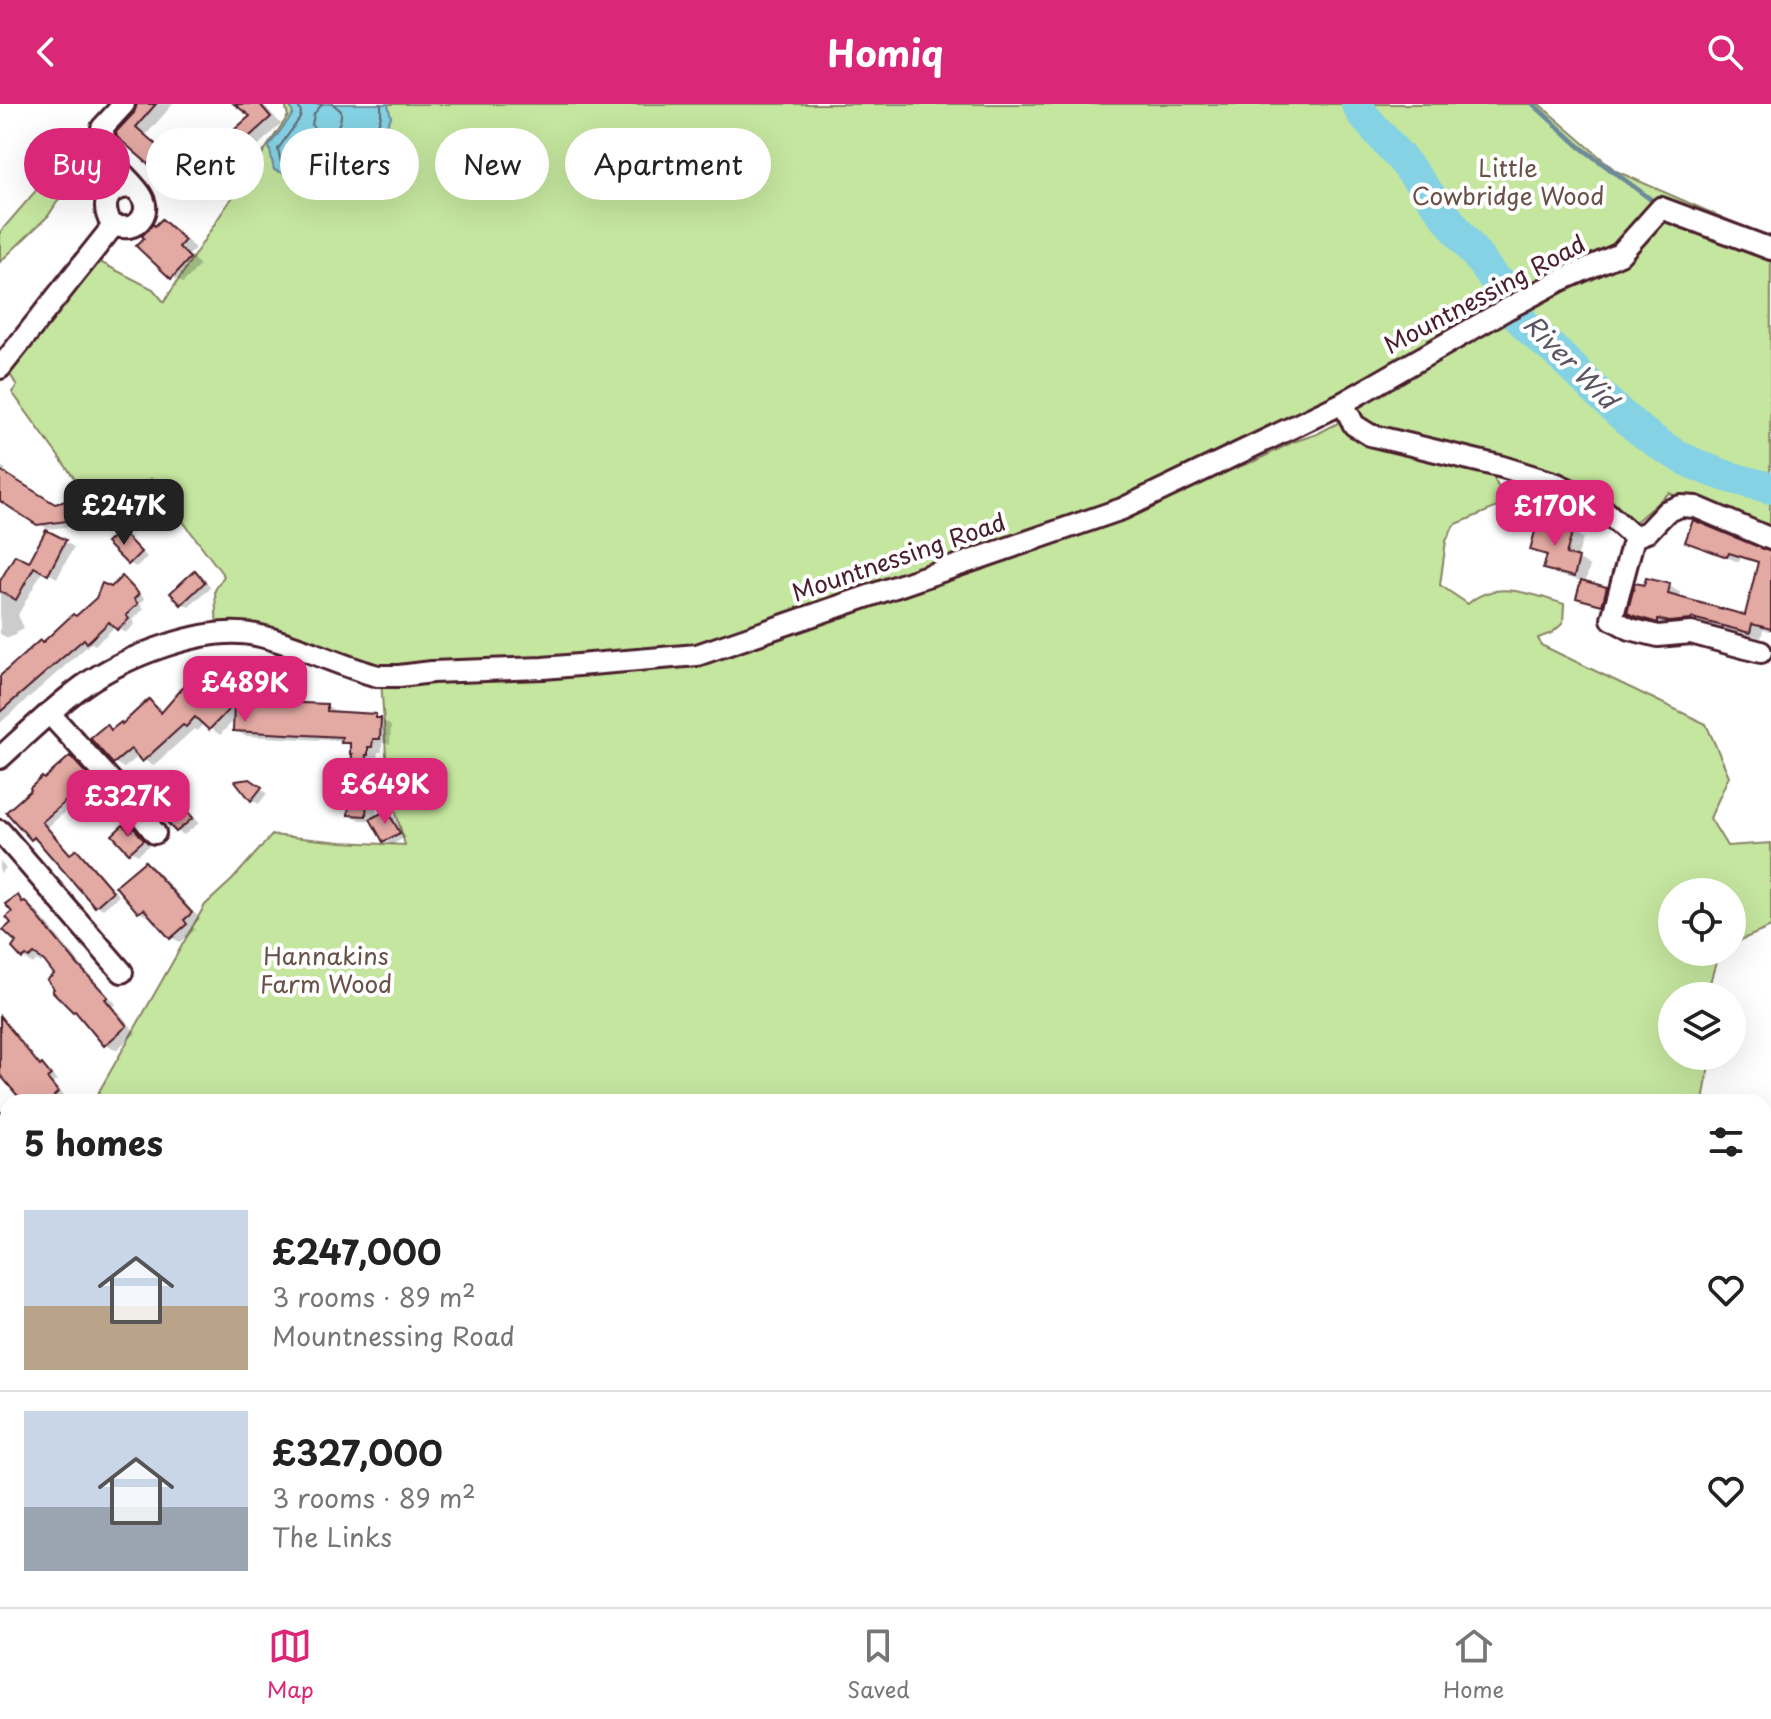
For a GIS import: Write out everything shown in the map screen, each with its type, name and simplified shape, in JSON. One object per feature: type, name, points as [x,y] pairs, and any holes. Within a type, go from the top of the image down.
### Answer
[{"type":"street","points":[[0,368],[113,226],[129,228],[140,222],[146,210],[143,197],[112,160],[102,128],[124,104]]},
{"type":"street","name":"Mountnessing Road","points":[[0,758],[85,684],[172,643],[217,633],[255,635],[378,676],[543,668],[697,655],[1122,509],[1343,403],[1505,310],[1561,280],[1620,254],[1661,208],[1771,249]]},
{"type":"street","points":[[1343,403],[1354,425],[1370,435],[1503,467],[1557,484],[1595,502],[1634,537]]},
{"type":"street","points":[[1634,537],[1647,532],[1667,511],[1681,506],[1696,507],[1771,539]]},
{"type":"street","points":[[1634,537],[1612,619],[1630,629],[1658,636],[1691,633],[1761,652]]},
{"type":"street","points":[[49,713],[155,833]]},
{"type":"street","points":[[0,831],[122,972]]},
{"type":"green space","points":[[111,104],[99,128],[90,128]]},
{"type":"green space","points":[[285,104],[1539,104],[1616,171],[1771,239],[1770,532],[1669,493],[1619,536],[1567,496],[1493,477],[1507,503],[1454,525],[1446,541],[1440,585],[1468,604],[1479,596],[1502,590],[1527,593],[1564,604],[1563,623],[1552,633],[1538,638],[1541,645],[1706,724],[1729,776],[1710,818],[1727,846],[1771,843],[1771,927],[1746,938],[1746,878],[1658,878],[1658,966],[1715,966],[1710,982],[1658,982],[1658,1070],[1708,1070],[1704,1094],[98,1094],[205,905],[272,835],[405,845],[388,784],[381,680],[217,633],[215,590],[224,576],[151,479],[109,526],[12,392],[17,386],[7,369],[96,260],[153,289],[164,302],[231,200],[264,200],[264,151],[288,116]],"holes":[[[1331,400],[1338,423],[1255,461],[1122,509],[1094,509],[1220,454]]]},
{"type":"green space","points":[[28,200],[58,200],[48,216],[0,262],[0,232]]},
{"type":"water","points":[[388,104],[391,117],[385,128],[282,128],[293,114],[290,106]]},
{"type":"water","points":[[280,131],[280,172],[274,170],[269,146]]},
{"type":"building","points":[[137,104],[156,104],[136,127],[146,136],[146,162],[130,148],[130,128],[120,128],[134,113]]},
{"type":"building","points":[[234,104],[260,104],[271,117],[259,128],[236,128],[250,116]]},
{"type":"building","points":[[162,219],[185,240],[179,247],[190,258],[171,279],[136,246],[153,224],[155,226]]},
{"type":"building","points":[[0,470],[55,504],[69,500],[71,506],[81,504],[89,518],[37,525],[0,501]]},
{"type":"building","points":[[1538,520],[1573,530],[1566,554],[1579,558],[1574,577],[1543,569],[1547,555],[1530,550]]},
{"type":"building","points":[[1693,520],[1771,552],[1771,629],[1752,624],[1750,633],[1692,618],[1669,622],[1658,619],[1658,623],[1627,613],[1635,583],[1644,585],[1646,578],[1670,584],[1668,594],[1745,615],[1758,562],[1729,553],[1727,557],[1685,542]]},
{"type":"building","points":[[46,530],[66,540],[48,575],[34,567],[16,600],[0,591],[0,581],[15,555],[29,562]]},
{"type":"building","points":[[120,530],[141,552],[128,565],[106,543]]},
{"type":"building","points":[[195,570],[205,582],[181,605],[170,593]]},
{"type":"building","points":[[122,576],[139,594],[134,599],[138,604],[126,615],[129,619],[117,630],[109,622],[87,643],[84,639],[0,712],[0,676],[40,640],[42,643],[73,614],[76,616],[96,598],[102,583],[111,587]]},
{"type":"building","points":[[1581,580],[1607,587],[1602,605],[1576,598]]},
{"type":"building","points":[[220,677],[278,681],[277,702],[327,704],[327,711],[376,714],[376,718],[381,718],[380,739],[373,739],[366,755],[363,799],[367,799],[366,816],[348,815],[350,743],[341,743],[342,737],[233,731],[234,704],[209,730],[195,717],[142,762],[131,749],[113,764],[90,738],[107,724],[111,730],[122,724],[149,699],[161,713],[186,684],[188,686],[192,682],[198,687],[204,680],[219,694]]},
{"type":"building","points":[[70,756],[93,781],[42,822],[70,854],[77,849],[113,891],[95,907],[34,837],[31,840],[6,812],[42,777],[44,779]]},
{"type":"building","points":[[250,779],[262,787],[251,801],[235,781]]},
{"type":"building","points":[[183,807],[193,818],[176,832],[166,821]]},
{"type":"building","points":[[387,810],[400,833],[383,842],[370,819]]},
{"type":"building","points":[[123,825],[130,832],[134,828],[144,840],[129,853],[112,835]]},
{"type":"building","points":[[145,861],[192,913],[184,920],[187,924],[170,939],[144,909],[138,913],[115,886]]},
{"type":"building","points":[[18,895],[108,997],[105,999],[127,1026],[104,1046],[75,1011],[52,991],[54,989],[47,980],[54,974],[44,961],[34,954],[22,959],[12,948],[16,942],[3,930],[11,923],[6,917],[12,912],[5,904]]},
{"type":"building","points":[[0,1016],[40,1066],[42,1064],[51,1075],[47,1078],[58,1092],[16,1094],[0,1075]]},
{"type":"waterway","name":"River Wid","points":[[1357,104],[1496,281],[1510,288],[1512,306],[1519,318],[1613,407],[1660,445],[1688,461],[1723,475],[1771,488]]},
{"type":"waterway","points":[[1533,104],[1579,146],[1657,204]]},
{"type":"park label","name":"Little Cowbridge Wood","points":[[1508,183]]},
{"type":"park label","name":"Hannakins Farm Wood","points":[[326,971]]}]
